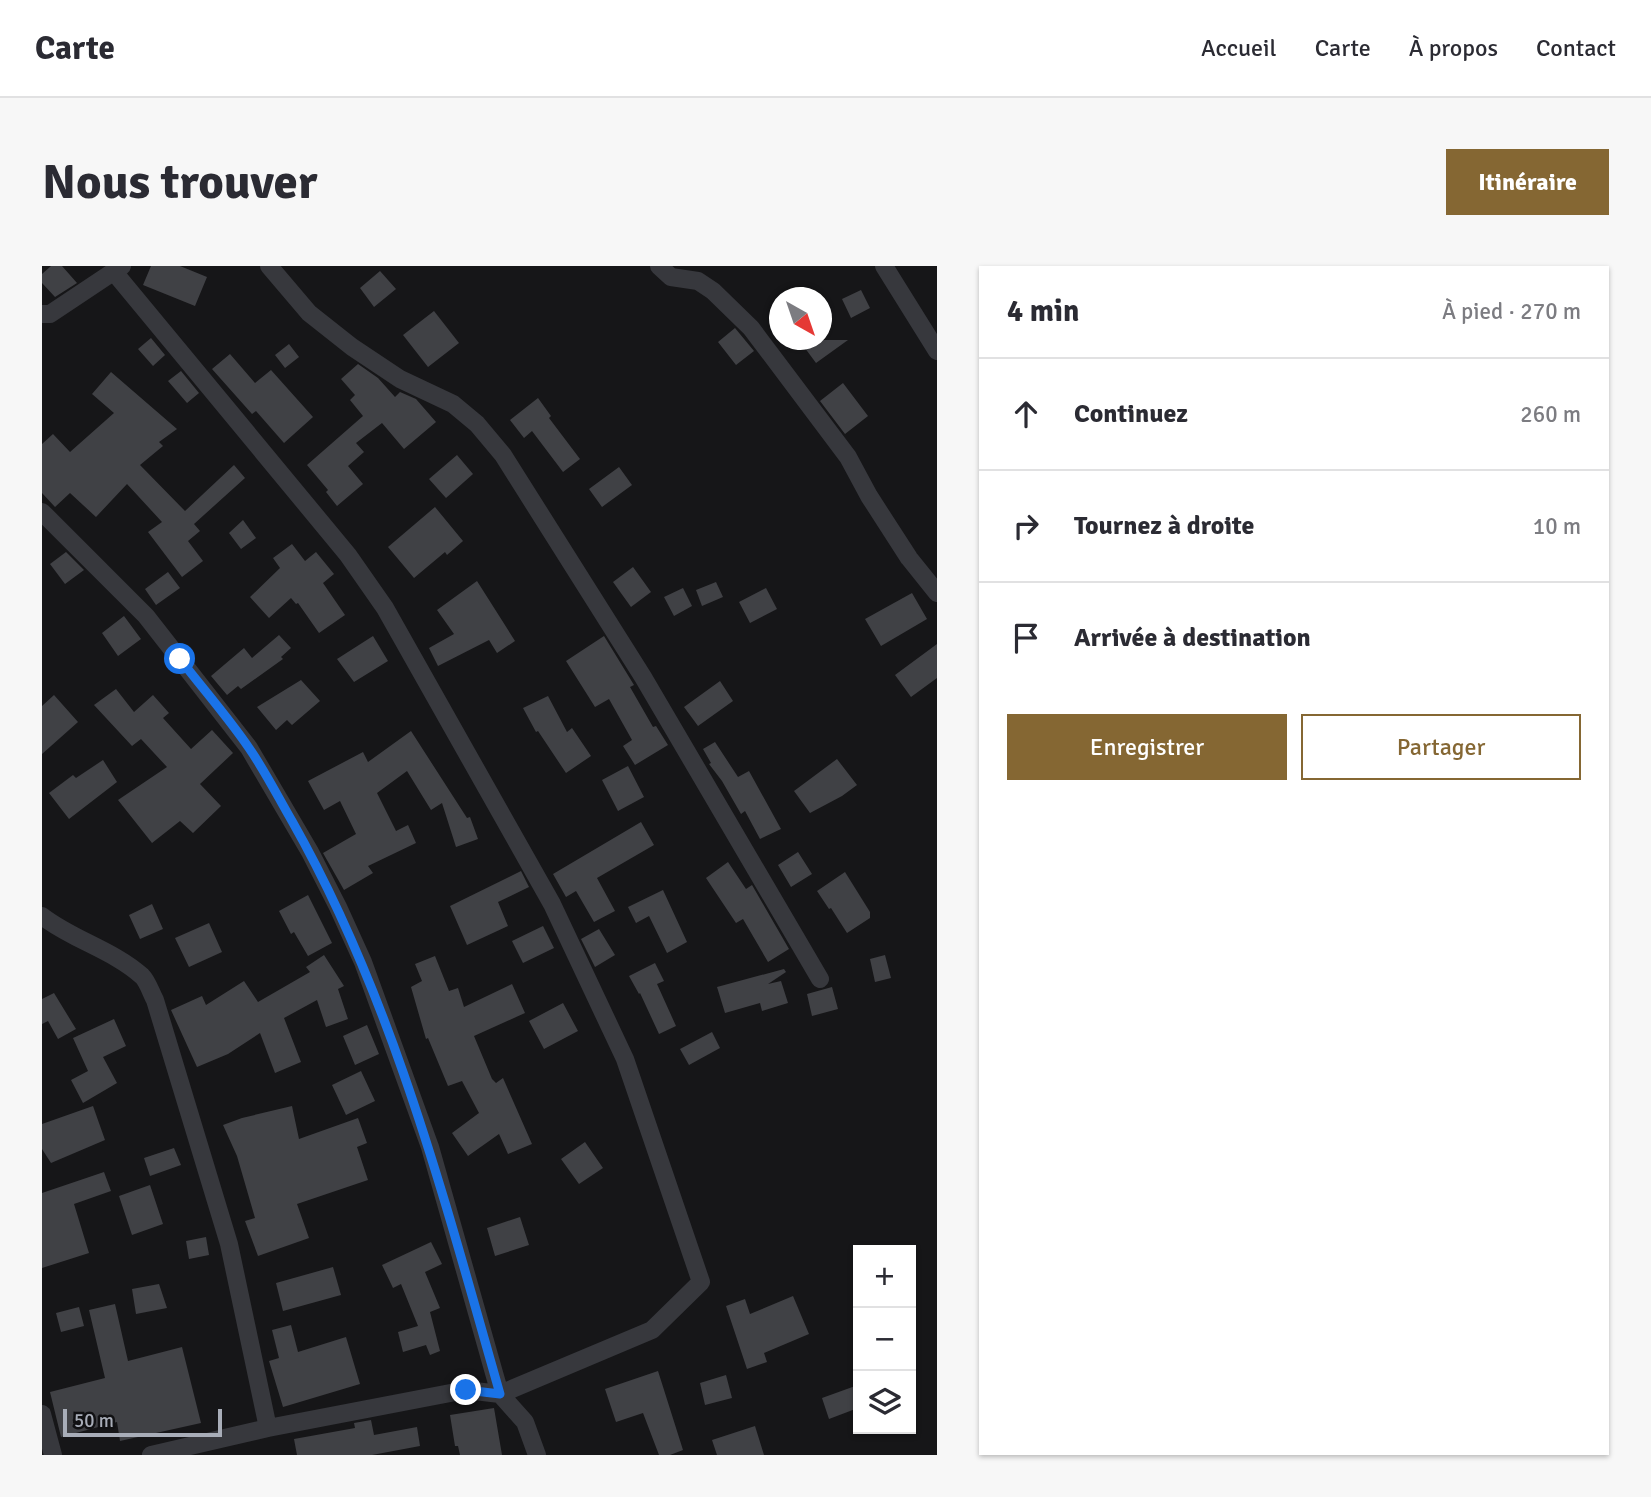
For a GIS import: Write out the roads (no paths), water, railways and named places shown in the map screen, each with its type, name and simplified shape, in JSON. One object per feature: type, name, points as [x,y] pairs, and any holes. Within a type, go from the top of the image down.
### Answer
[{"type":"street","points":[[269,266],[309,313],[352,347],[400,379],[453,404],[477,424],[503,455],[643,677],[820,979]]},
{"type":"street","points":[[659,266],[671,277],[698,281],[713,291],[751,328],[848,457],[869,496],[909,558],[937,593]]},
{"type":"street","points":[[884,266],[937,351]]},
{"type":"street","points":[[42,314],[50,314],[118,269],[348,555],[385,608],[552,904],[625,1059],[701,1282],[652,1330],[500,1394],[466,1390],[268,1428],[212,1449],[151,1455]]},
{"type":"street","points":[[42,512],[146,616],[249,748],[321,874],[363,962],[430,1147],[500,1394],[525,1422],[537,1455]]},
{"type":"street","points":[[42,916],[144,978],[155,1000],[229,1244],[268,1428]]},
{"type":"street","points":[[42,1413],[53,1455]]}]
